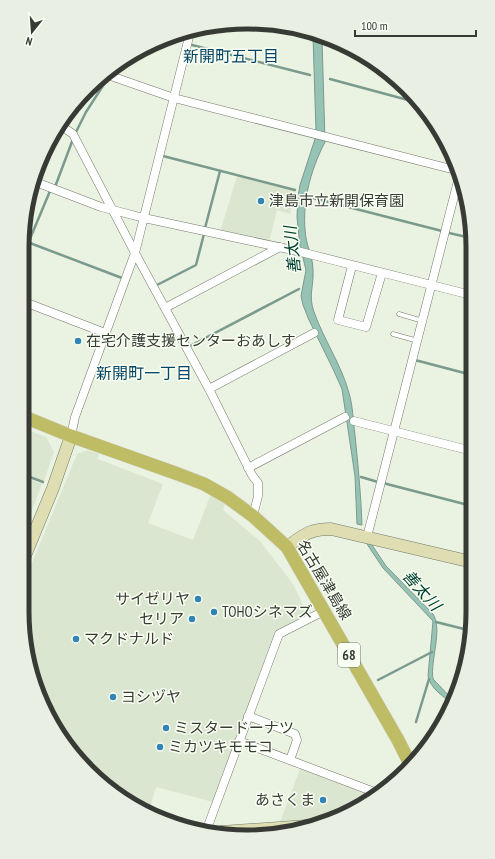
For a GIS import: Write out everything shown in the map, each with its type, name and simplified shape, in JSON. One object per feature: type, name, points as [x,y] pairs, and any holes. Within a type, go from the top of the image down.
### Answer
[{"type":"main road","name":"名古屋津島線","points":[[29,419],[71,436],[204,484],[227,497],[253,516],[287,547],[408,760]]},
{"type":"street","points":[[29,533],[53,488],[71,436],[75,417],[135,253],[189,37]]},
{"type":"street","points":[[111,76],[174,98],[451,170]]},
{"type":"street","points":[[64,129],[74,137],[209,389],[248,468],[258,483],[258,496],[253,516]]},
{"type":"street","points":[[39,183],[113,210],[297,251],[466,295]]},
{"type":"street","points":[[367,537],[457,185]]},
{"type":"street","points":[[165,308],[280,247]]},
{"type":"street","points":[[352,266],[338,320],[366,328],[382,273]]},
{"type":"street","points":[[29,304],[105,332]]},
{"type":"street","points":[[209,389],[314,333]]},
{"type":"street","points":[[248,468],[345,417]]},
{"type":"street","points":[[354,421],[466,449]]},
{"type":"street","points":[[287,547],[310,531],[317,529],[331,529],[466,561]]},
{"type":"street","points":[[208,826],[279,634],[324,611]]},
{"type":"street","points":[[248,716],[295,734],[297,740],[290,760]]},
{"type":"street","points":[[239,741],[372,791]]},
{"type":"street","points":[[250,830],[274,828]]},
{"type":"lane","points":[[398,314],[423,321]]},
{"type":"lane","points":[[393,334],[418,341]]},
{"type":"shaded area","name":"津島市立新開保育園","points":[[237,176],[295,191],[290,214],[277,210],[269,242],[220,232]]},
{"type":"shaded area","points":[[30,431],[46,437],[54,452],[44,481],[29,475]]},
{"type":"shaded area","points":[[87,450],[99,454],[98,459],[163,484],[148,523],[193,540],[211,494],[226,500],[223,510],[260,541],[293,584],[308,615],[278,631],[213,802],[156,787],[150,807],[138,801],[103,776],[83,756],[58,721],[46,695],[36,668],[29,626],[29,568],[77,454]]},
{"type":"shaded area","points":[[29,479],[42,484],[29,517]]},
{"type":"shaded area","points":[[302,764],[372,791],[357,801],[312,820],[280,822]]},
{"type":"water","points":[[313,39],[322,43],[325,142],[311,176],[306,201],[306,238],[313,266],[311,301],[318,322],[342,372],[350,398],[353,414],[362,525],[357,524],[355,476],[342,389],[309,320],[301,296],[306,270],[300,246],[297,217],[298,197],[300,185],[315,139]]},
{"type":"water","points":[[365,541],[370,542],[386,566],[433,614],[436,621],[437,637],[433,663],[433,679],[449,696],[447,700],[434,688],[428,676],[433,621],[383,568]]},
{"type":"waterway","points":[[192,45],[310,75]]},
{"type":"waterway","points":[[330,79],[409,100]]},
{"type":"waterway","points":[[75,134],[86,112],[106,80]]},
{"type":"waterway","points":[[29,241],[50,191],[55,187],[73,139]]},
{"type":"waterway","points":[[163,156],[295,190]]},
{"type":"waterway","points":[[205,228],[220,171]]},
{"type":"waterway","points":[[313,198],[442,231]]},
{"type":"waterway","points":[[449,233],[466,237]]},
{"type":"waterway","points":[[157,285],[196,265],[204,234]]},
{"type":"waterway","points":[[29,243],[122,278]]},
{"type":"waterway","points":[[190,346],[299,289]]},
{"type":"waterway","points":[[415,360],[466,373]]},
{"type":"waterway","points":[[29,477],[43,482]]},
{"type":"waterway","points":[[361,477],[378,482]]},
{"type":"waterway","points":[[383,483],[466,504]]},
{"type":"waterway","points":[[436,622],[466,629]]},
{"type":"waterway","points":[[378,680],[432,652]]},
{"type":"waterway","points":[[416,722],[429,679]]},
{"type":"place","name":"津島市立新開保育園","points":[[261,201]]},
{"type":"place","name":"在宅介護支援センターおあしす","points":[[78,341]]},
{"type":"place","name":"サイゼリヤ","points":[[198,599]]},
{"type":"place","name":"TOHOシネマズ","points":[[214,612]]},
{"type":"place","name":"セリア","points":[[192,619]]},
{"type":"place","name":"マクドナルド","points":[[76,639]]},
{"type":"place","name":"ヨシヅヤ","points":[[113,697]]},
{"type":"place","name":"ミスタードーナツ","points":[[166,728]]},
{"type":"place","name":"ミカツキモモコ","points":[[160,747]]},
{"type":"place","name":"あさくま","points":[[323,800]]},
{"type":"district","name":"新開町五丁目","points":[[231,56]]},
{"type":"district","name":"新開町一丁目","points":[[144,373]]},
{"type":"water label","name":"善太川","points":[[292,250]]},
{"type":"water label","name":"善太川","points":[[422,590]]}]
